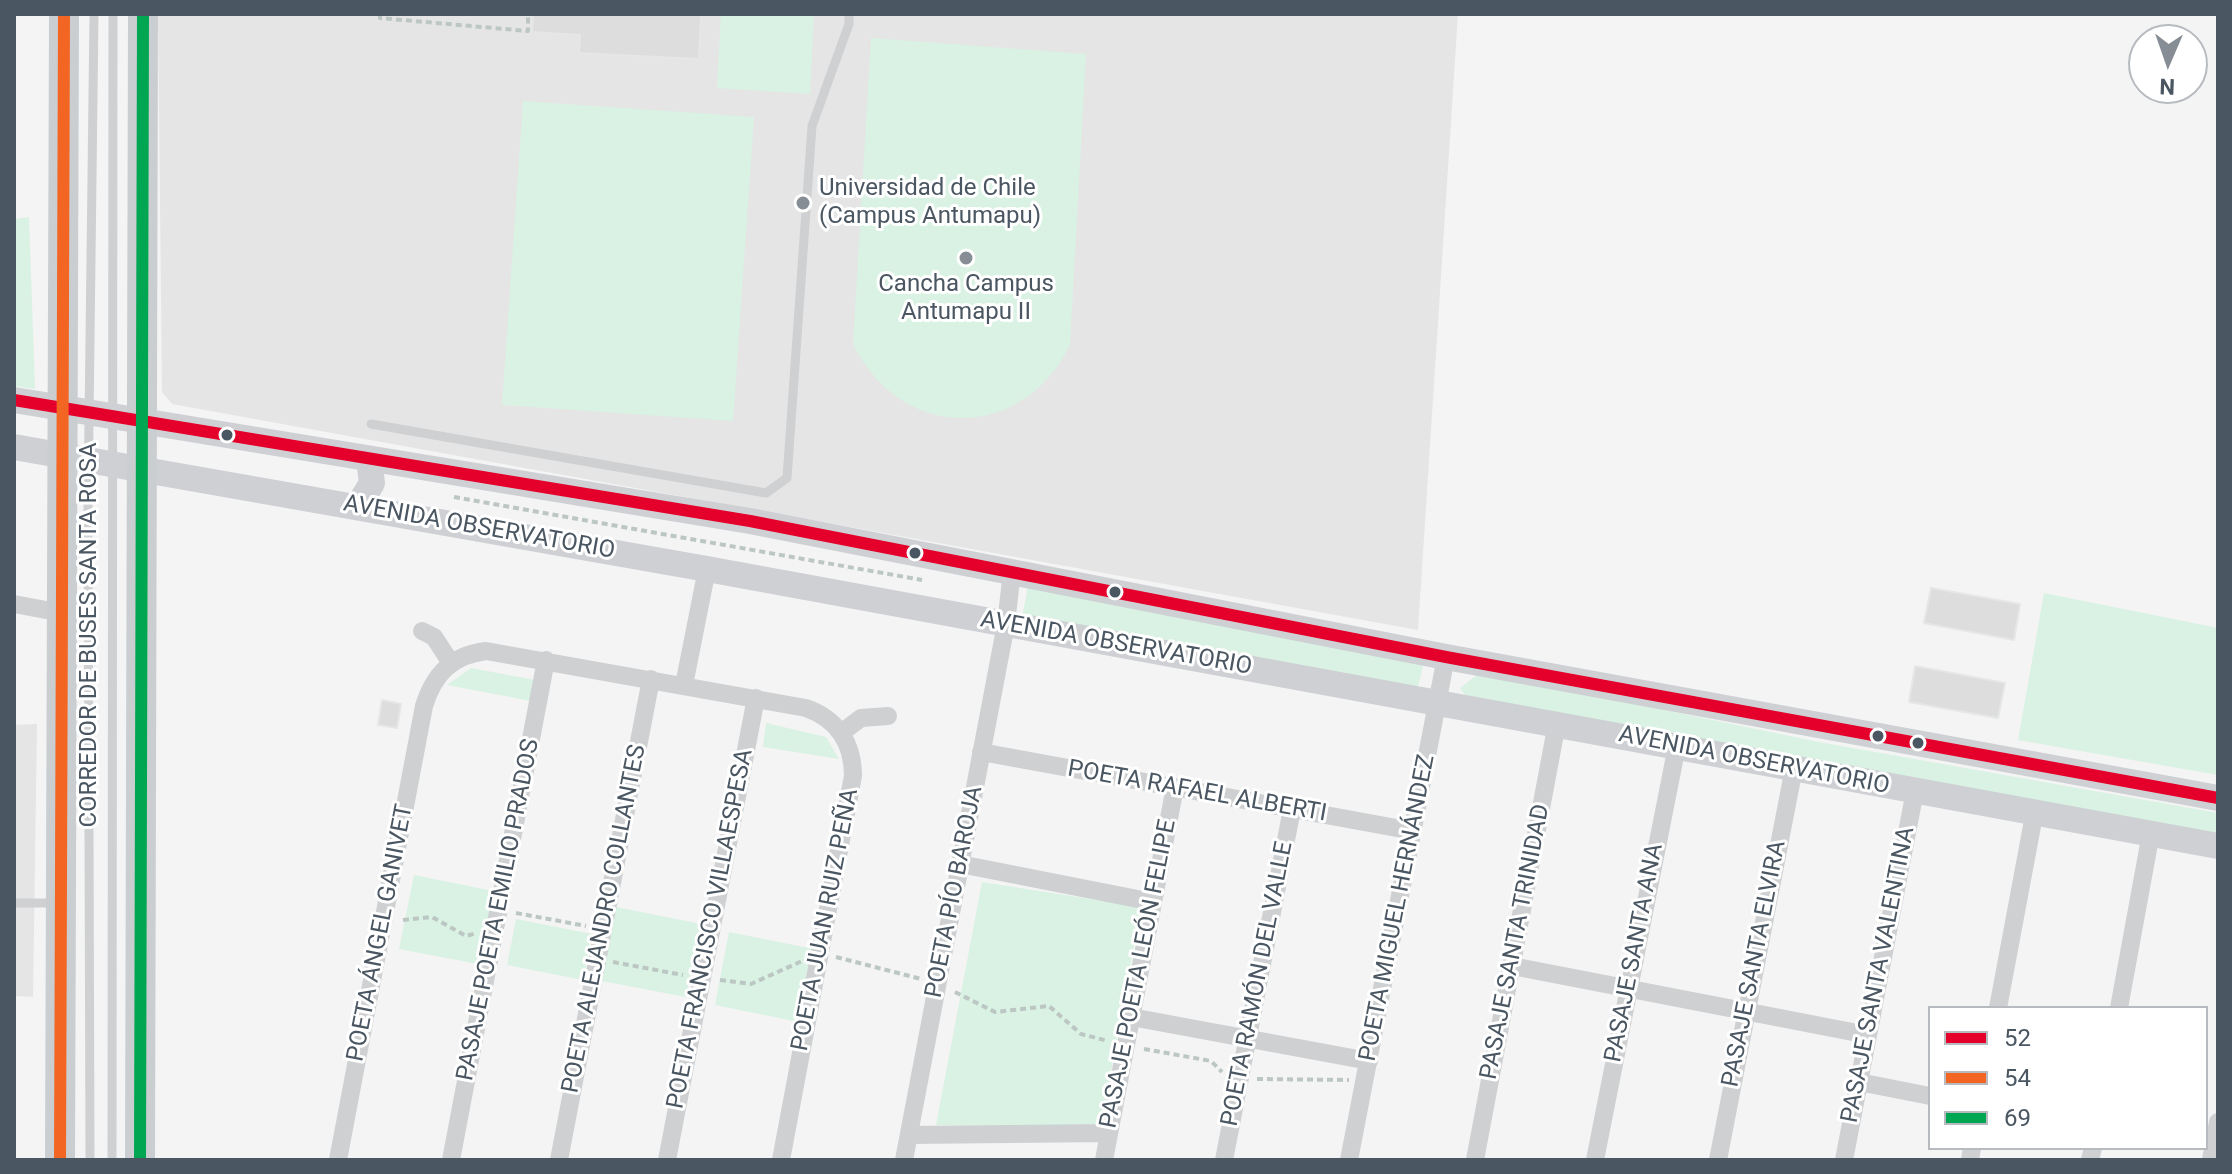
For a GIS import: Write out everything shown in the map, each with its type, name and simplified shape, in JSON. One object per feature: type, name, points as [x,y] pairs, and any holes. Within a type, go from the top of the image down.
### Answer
[{"type":"main road","points":[[60,1160],[62,613],[102,462],[103,416],[64,14]]},
{"type":"main road","points":[[140,1160],[102,462],[103,416],[143,14]]},
{"type":"main road","name":"AVENIDA OBSERVATORIO","points":[[14,400],[750,521],[1446,657],[2218,798]]},
{"type":"main road","name":"AVENIDA OBSERVATORIO","points":[[14,447],[707,569],[1915,791],[2035,810],[2218,846]]},
{"type":"main road","points":[[358,506],[372,483],[369,459]]},
{"type":"street","points":[[684,685],[707,569]]},
{"type":"street","name":"POETA PÍO BAROJA","points":[[904,1160],[1006,624],[1017,609],[1018,572]]},
{"type":"street","points":[[14,604],[62,613]]},
{"type":"street","points":[[422,631],[434,637],[451,663],[486,651],[546,660],[818,712],[841,733],[861,718],[888,716]]},
{"type":"street","name":"POETA MIGUEL HERNÁNDEZ","points":[[1349,1160],[1446,657]]},
{"type":"street","name":"PASAJE POETA EMILIO PRADOS","points":[[451,1160],[546,660]]},
{"type":"street","name":"POETA ÁNGEL GANIVET","points":[[338,1160],[424,706],[434,682],[451,663]]},
{"type":"street","name":"POETA ALEJANDRO COLLANTES","points":[[559,1160],[651,679]]},
{"type":"street","name":"POETA FRANCISCO VILLAESPESA","points":[[667,1160],[756,698]]},
{"type":"street","name":"PASAJE SANTA TRINIDAD","points":[[1475,1160],[1557,723]]},
{"type":"street","name":"POETA JUAN RUIZ PEÑA","points":[[781,1160],[853,776],[850,751],[841,733]]},
{"type":"street","name":"PASAJE SANTA ANA","points":[[1595,1160],[1677,746]]},
{"type":"street","name":"POETA RAFAEL ALBERTI","points":[[981,752],[1413,831]]},
{"type":"street","name":"PASAJE SANTA ELVIRA","points":[[1718,1160],[1794,768]]},
{"type":"street","name":"PASAJE POETA LEÓN FELIPE","points":[[1104,1160],[1175,787]]},
{"type":"street","name":"PASAJE SANTA VALENTINA","points":[[1844,1160],[1915,791]]},
{"type":"street","name":"POETA RAMÓN DEL VALLE","points":[[1224,1160],[1292,809]]},
{"type":"street","points":[[1998,1006],[2035,810]]},
{"type":"street","points":[[2119,1006],[2151,833]]},
{"type":"street","points":[[960,864],[1153,902]]},
{"type":"street","points":[[1512,966],[1868,1035]]},
{"type":"street","points":[[1131,1017],[1369,1061]]},
{"type":"street","points":[[1859,1082],[1928,1096]]},
{"type":"street","points":[[2212,1152],[2218,1122]]},
{"type":"street","points":[[909,1135],[1109,1133]]},
{"type":"lane","name":"CORREDOR DE BUSES SANTA ROSA","points":[[94,14],[103,416]]},
{"type":"lane","name":"CORREDOR DE BUSES SANTA ROSA","points":[[103,416],[113,14]]},
{"type":"lane","points":[[371,424],[766,493],[787,478],[812,126],[849,24],[849,14]]},
{"type":"lane","name":"CORREDOR DE BUSES SANTA ROSA","points":[[90,1160],[102,462]]},
{"type":"lane","name":"CORREDOR DE BUSES SANTA ROSA","points":[[102,462],[112,1160]]},
{"type":"lane","points":[[14,903],[60,903]]},
{"type":"path","points":[[380,14],[380,18],[528,31],[528,14]]},
{"type":"path","points":[[385,918],[412,921],[432,917],[466,936],[495,928],[506,931],[509,912],[595,927]]},
{"type":"path","points":[[598,959],[751,984],[820,953],[937,983],[995,1012],[1049,1006],[1081,1034],[1211,1061],[1220,1072],[1240,1078],[1365,1082]]},
{"type":"shaded area","name":"Universidad de Chile (Campus Antumapu)","points":[[158,14],[1458,14],[1418,630],[172,404],[162,392]]},
{"type":"shaded area","points":[[37,724],[33,997],[14,996],[14,725]]},
{"type":"green space","points":[[721,14],[814,14],[810,94],[717,88]]},
{"type":"green space","name":"Cancha Campus Antumapu II","points":[[871,38],[1086,54],[1070,345],[1049,377],[1023,400],[993,414],[962,418],[930,413],[900,399],[874,376],[853,344]]},
{"type":"green space","points":[[523,101],[754,117],[733,421],[502,405]]},
{"type":"green space","points":[[29,217],[35,389],[14,386],[14,219]]},
{"type":"green space","points":[[1030,576],[1426,653],[1418,687],[1022,618]]},
{"type":"green space","points":[[2044,593],[2218,628],[2218,775],[2018,740]]},
{"type":"green space","points":[[471,668],[535,680],[531,701],[447,685]]},
{"type":"green space","points":[[1481,672],[1819,742],[2218,813],[2218,836],[1465,695],[1460,688]]},
{"type":"green space","points":[[766,723],[826,737],[839,759],[763,747]]},
{"type":"green space","points":[[414,875],[498,892],[483,965],[399,949]]},
{"type":"green space","points":[[982,882],[1141,907],[1101,1126],[936,1125]]},
{"type":"green space","points":[[616,907],[701,924],[686,997],[602,981]]},
{"type":"green space","points":[[516,919],[592,934],[583,980],[507,965]]},
{"type":"green space","points":[[729,932],[814,949],[799,1022],[715,1005]]},
{"type":"building","points":[[533,14],[701,14],[699,59],[579,53],[580,35],[532,32]]},
{"type":"building","points":[[1931,588],[2020,604],[2014,640],[1924,623]]},
{"type":"building","points":[[1915,666],[2005,683],[1998,718],[1909,702]]},
{"type":"building","points":[[382,700],[401,704],[397,728],[378,725]]},
{"type":"transit line","name":"54","points":[[60,1160],[64,14]]},
{"type":"transit line","name":"69","points":[[140,1160],[143,14]]},
{"type":"transit line","name":"52","points":[[14,400],[750,521],[1446,657],[2218,798]]},
{"type":"place","name":"Universidad de Chile (Campus Antumapu)","points":[[803,203]]},
{"type":"place","name":"Cancha Campus Antumapu II","points":[[966,258]]}]
